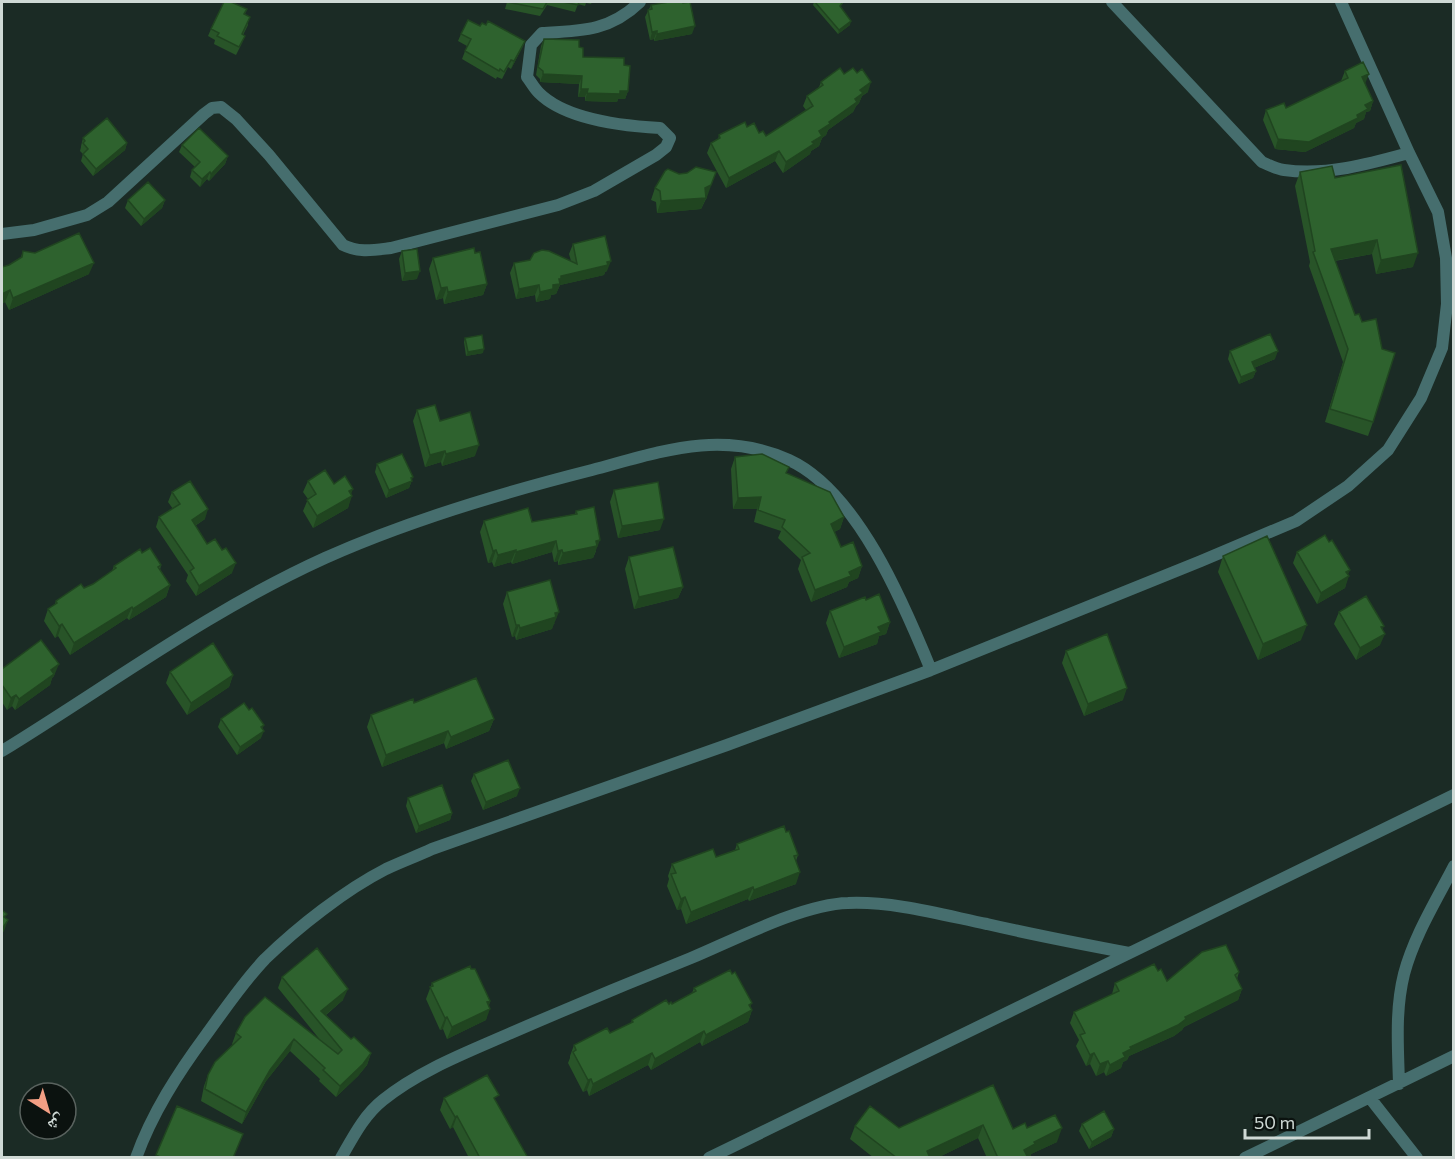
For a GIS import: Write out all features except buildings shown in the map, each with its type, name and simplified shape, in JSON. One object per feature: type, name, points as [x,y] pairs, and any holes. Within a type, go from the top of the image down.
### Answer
[{"type":"street","points":[[2,234],[34,230],[87,215],[108,202],[204,114],[212,108],[221,107],[236,119],[269,155],[343,244],[352,249],[366,251],[392,249],[558,205],[594,191],[621,177],[656,155],[666,147],[670,138],[660,128],[599,120],[560,107],[539,93],[527,77],[531,45],[543,33],[587,31],[611,22],[640,2]]},
{"type":"street","points":[[1112,2],[1262,162],[1281,170],[1325,170],[1361,166],[1409,153]]},
{"type":"street","points":[[136,1158],[146,1129],[187,1060],[239,989],[264,960],[297,930],[385,869],[432,849],[931,670],[1296,521],[1348,486],[1388,450],[1421,398],[1442,348],[1447,304],[1446,258],[1438,212],[1341,2]]},
{"type":"street","points":[[2,751],[168,645],[242,601],[322,560],[377,536],[479,502],[576,474],[678,448],[712,445],[724,444],[760,450],[790,460],[814,475],[829,489],[849,510],[872,546],[931,670]]},
{"type":"street","points":[[710,1158],[1454,795]]},
{"type":"street","points":[[1399,1084],[1397,1028],[1404,975],[1413,948],[1454,866]]},
{"type":"street","points":[[340,1158],[366,1116],[384,1099],[424,1073],[606,992],[822,906],[848,903],[876,904],[945,915],[1129,953]]},
{"type":"street","points":[[1245,1158],[1454,1056]]},
{"type":"street","points":[[1370,1098],[1417,1158]]}]
